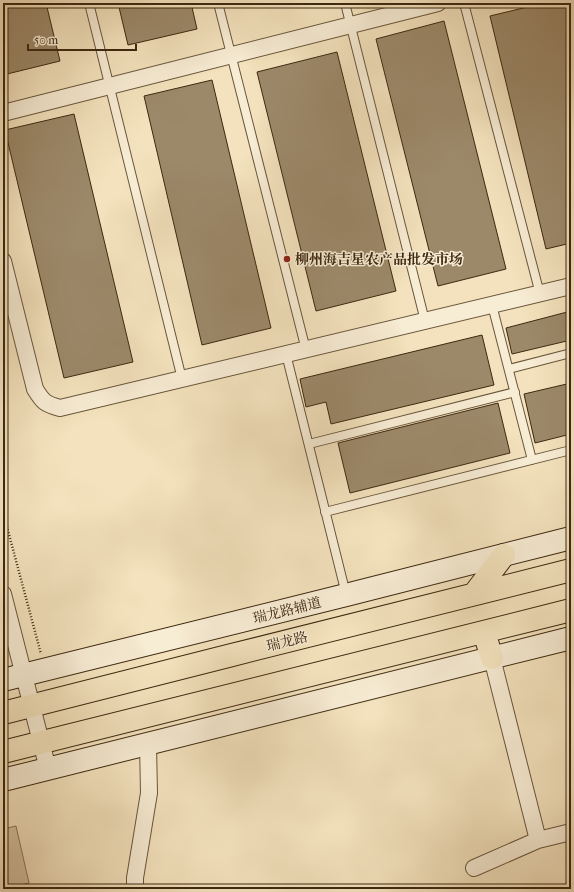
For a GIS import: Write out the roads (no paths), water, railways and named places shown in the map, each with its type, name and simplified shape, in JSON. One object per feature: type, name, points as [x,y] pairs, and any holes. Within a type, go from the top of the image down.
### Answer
[{"type":"highway","points":[[474,594],[504,555]]},
{"type":"highway","name":"瑞龙路","points":[[3,713],[571,570]]},
{"type":"highway","points":[[3,752],[571,610]]},
{"type":"highway","points":[[484,632],[492,658]]},
{"type":"main road","name":"瑞龙路辅道","points":[[3,680],[571,538]]},
{"type":"main road","points":[[3,780],[571,638]]},
{"type":"street","points":[[3,113],[438,3]]},
{"type":"street","points":[[3,261],[35,389],[42,401],[48,405],[60,408],[571,286]]},
{"type":"street","points":[[3,594],[48,769]]},
{"type":"street","points":[[492,658],[538,840]]},
{"type":"street","points":[[135,889],[135,878],[149,793],[148,744]]},
{"type":"street","points":[[474,868],[538,840],[571,832]]},
{"type":"lane","points":[[89,3],[182,379]]},
{"type":"lane","points":[[218,3],[306,350]]},
{"type":"lane","points":[[345,3],[425,321]]},
{"type":"lane","points":[[464,3],[540,294]]},
{"type":"lane","points":[[492,305],[532,460]]},
{"type":"lane","points":[[509,369],[571,353]]},
{"type":"lane","points":[[286,354],[346,595]]},
{"type":"lane","points":[[308,444],[515,392]]},
{"type":"lane","points":[[325,512],[571,450]]},
{"type":"place","name":"柳州海吉星农产品批发市场","points":[[287,259]]}]
